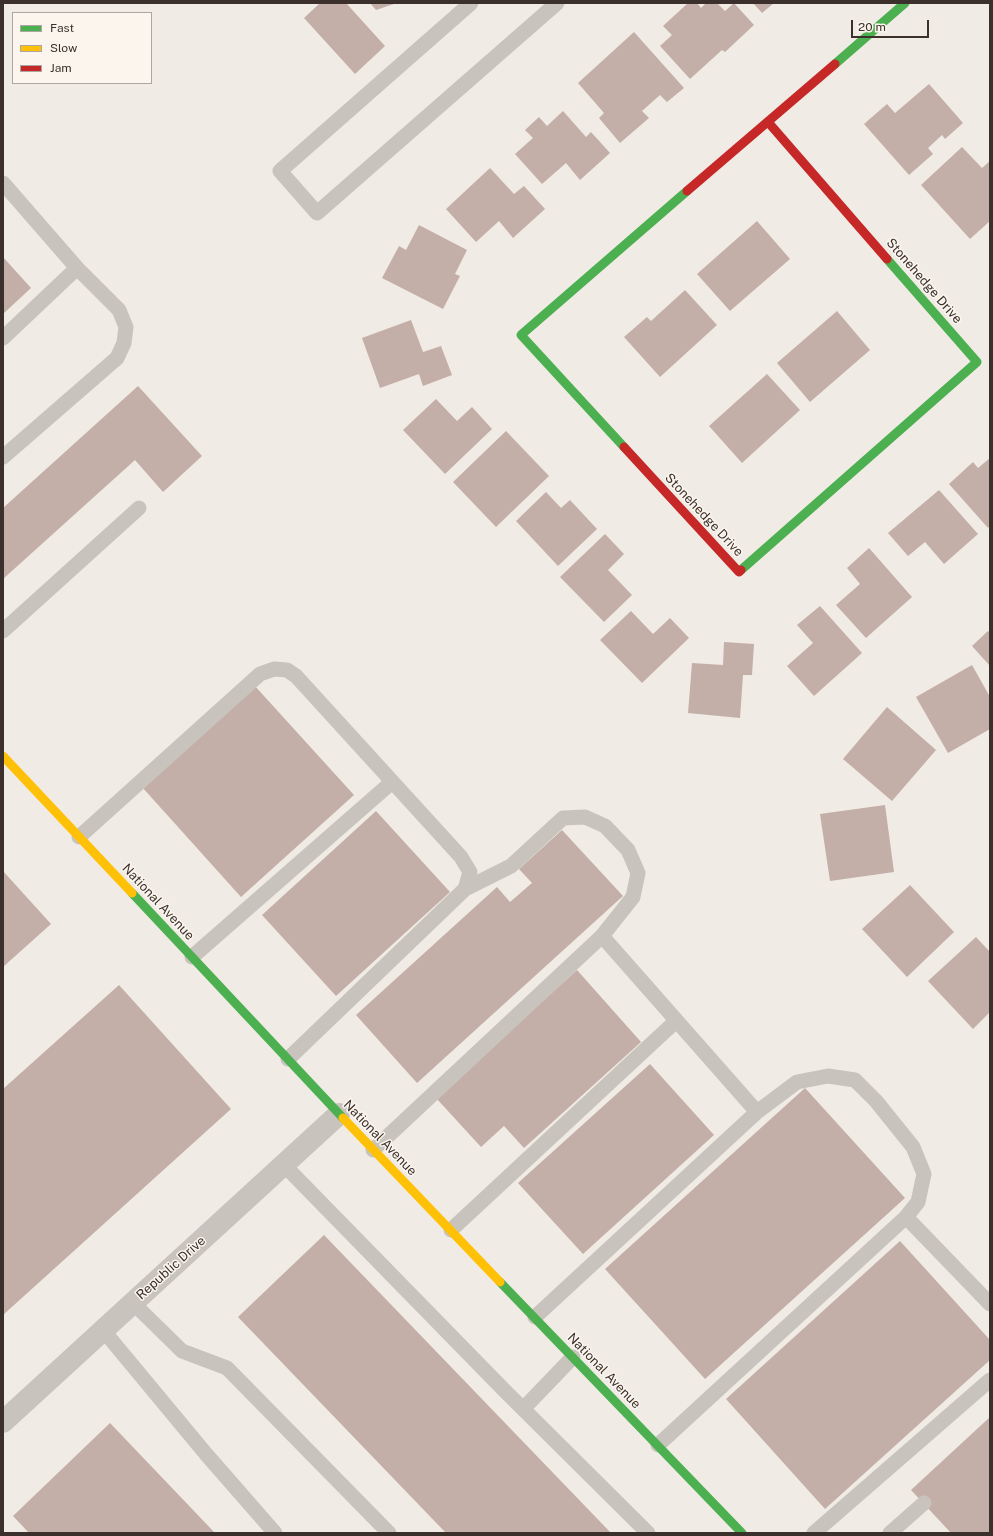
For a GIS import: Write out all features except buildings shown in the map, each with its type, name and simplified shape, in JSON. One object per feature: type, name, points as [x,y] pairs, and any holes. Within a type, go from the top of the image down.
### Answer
[{"type":"street","name":"Stonehedge Drive","points":[[768,122],[977,362],[739,572],[521,335],[905,3]]},
{"type":"street","name":"National Avenue","points":[[3,756],[373,1150],[742,1533]]},
{"type":"street","name":"Republic Drive","points":[[3,1422],[339,1114]]},
{"type":"lane","points":[[471,3],[280,171],[317,213],[557,3]]},
{"type":"lane","points":[[3,183],[77,268],[118,310],[126,327],[124,343],[117,358],[3,457]]},
{"type":"lane","points":[[3,338],[77,268]]},
{"type":"lane","points":[[3,631],[139,508]]},
{"type":"lane","points":[[79,837],[260,674],[274,669],[287,670],[296,676],[461,858],[470,872],[465,890]]},
{"type":"lane","points":[[192,957],[392,782]]},
{"type":"lane","points":[[288,1059],[465,890],[511,866],[563,818],[585,817],[604,826],[628,850],[638,873],[633,897],[602,936],[373,1150]]},
{"type":"lane","points":[[602,936],[676,1022],[757,1112]]},
{"type":"lane","points":[[451,1230],[676,1022]]},
{"type":"lane","points":[[535,1317],[757,1112],[797,1082],[828,1076],[855,1080],[876,1101],[913,1147],[924,1174],[918,1202],[906,1216],[658,1445]]},
{"type":"lane","points":[[284,1165],[523,1409],[648,1533]]},
{"type":"lane","points":[[906,1216],[990,1304]]},
{"type":"lane","points":[[133,1303],[182,1352],[227,1368],[388,1533]]},
{"type":"lane","points":[[103,1330],[206,1454],[275,1533]]},
{"type":"lane","points":[[523,1409],[573,1357]]},
{"type":"lane","points":[[814,1533],[990,1380]]},
{"type":"lane","points":[[890,1533],[924,1503]]},
{"type":"traffic: fast","points":[[835,64],[905,3]]},
{"type":"traffic: fast","points":[[624,447],[521,335],[687,191]]},
{"type":"traffic: fast","points":[[741,570],[977,362],[887,259]]},
{"type":"traffic: fast","points":[[132,893],[343,1118]]},
{"type":"traffic: fast","points":[[500,1282],[742,1533]]},
{"type":"traffic: slow","points":[[3,756],[132,893]]},
{"type":"traffic: slow","points":[[343,1118],[500,1282]]},
{"type":"traffic: jam","points":[[687,191],[835,64]]},
{"type":"traffic: jam","points":[[768,122],[887,259]]},
{"type":"traffic: jam","points":[[624,447],[739,572],[741,570]]}]
